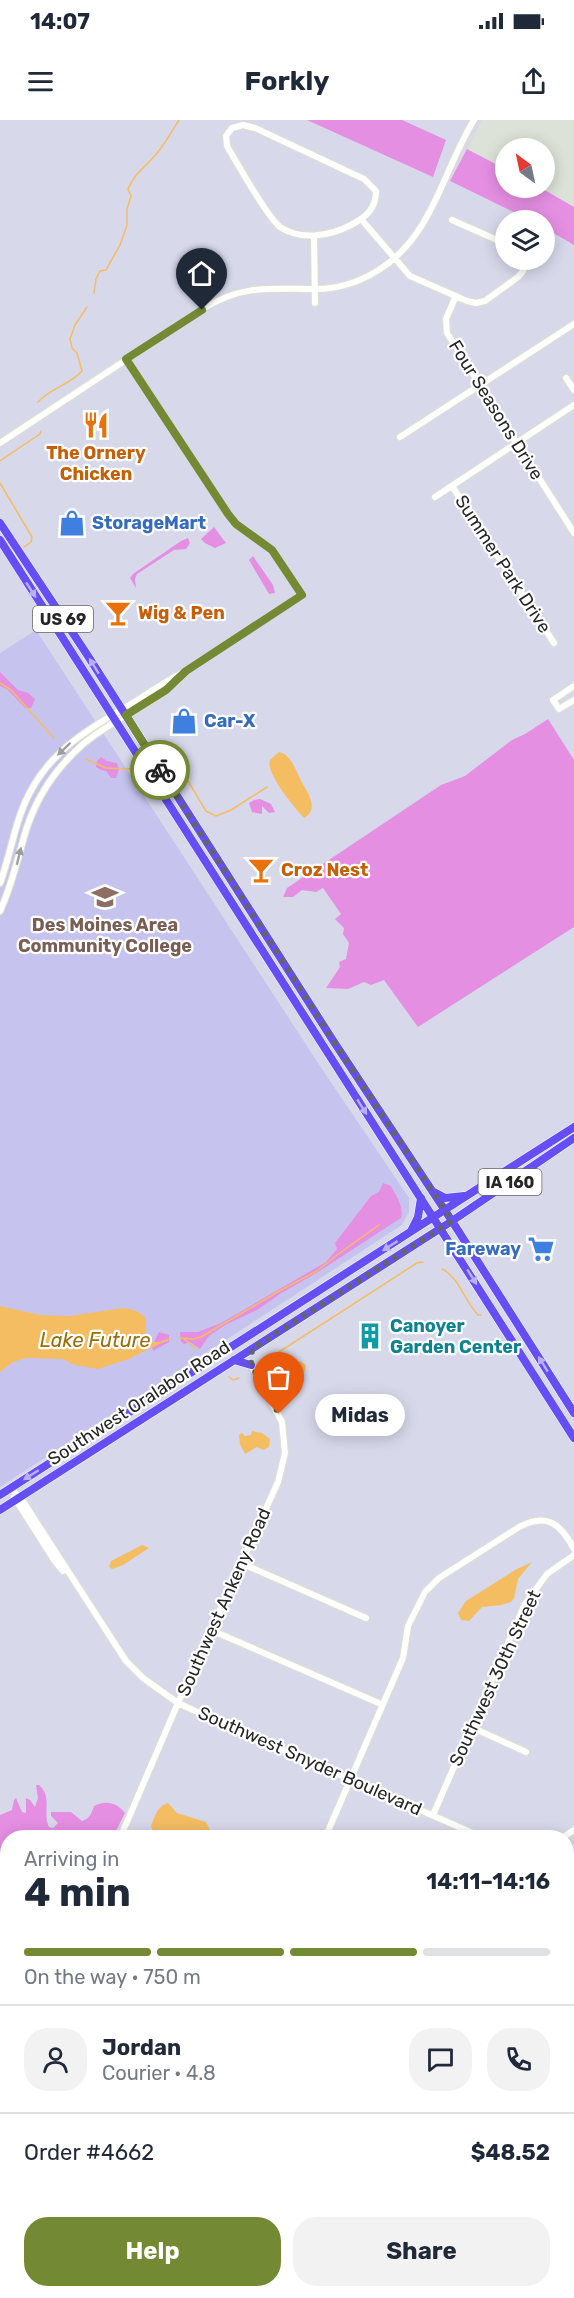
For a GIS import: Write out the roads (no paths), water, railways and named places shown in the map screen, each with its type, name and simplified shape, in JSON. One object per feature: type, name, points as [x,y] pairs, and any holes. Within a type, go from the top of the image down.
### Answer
[{"type":"main road","name":"US 69","points":[[0,523],[432,1190],[439,1214],[574,1438]]},
{"type":"main road","name":"US 69","points":[[0,540],[421,1198],[439,1214],[574,1413]]},
{"type":"main road","points":[[248,928],[258,922]]},
{"type":"main road","name":"IA 160","points":[[439,1214],[574,1127]]},
{"type":"main road","name":"IA 160","points":[[446,1224],[574,1138]]},
{"type":"main road","points":[[432,1190],[445,1198],[471,1194]]},
{"type":"main road","points":[[411,1232],[418,1217],[421,1198]]},
{"type":"main road","name":"Southwest Oralabor Road","points":[[0,1495],[439,1214]]},
{"type":"main road","name":"Southwest Oralabor Road","points":[[0,1510],[446,1224]]},
{"type":"main road","points":[[234,1360],[251,1365],[252,1349]]},
{"type":"street","points":[[0,443],[206,307],[228,295],[264,287],[334,288],[362,279],[395,260],[409,246],[426,221],[474,120]]},
{"type":"street","points":[[243,125],[255,128],[364,179],[376,191],[376,201],[372,210],[361,219],[339,230],[314,236],[299,234],[279,226],[227,146],[226,136],[232,128],[243,125]]},
{"type":"street","points":[[361,219],[410,276],[455,298],[476,303],[485,301],[518,277],[523,270]]},
{"type":"street","points":[[452,220],[495,239]]},
{"type":"street","points":[[314,236],[315,303]]},
{"type":"street","name":"Four Seasons Drive","points":[[455,298],[446,319],[447,333],[574,533]]},
{"type":"street","points":[[400,437],[574,324]]},
{"type":"street","points":[[0,883],[19,817],[33,786],[71,742],[166,690],[186,671],[302,595],[272,550],[236,524],[228,514],[126,359]]},
{"type":"street","points":[[566,378],[574,390]]},
{"type":"street","points":[[435,497],[574,405]]},
{"type":"street","name":"Summer Park Drive","points":[[452,486],[554,643]]},
{"type":"street","points":[[574,686],[553,699],[559,710],[574,700]]},
{"type":"street","points":[[0,911],[12,882],[28,824],[43,791],[77,750],[114,718]]},
{"type":"street","name":"Southwest Ankeny Road","points":[[123,1830],[178,1703],[279,1482],[285,1453],[284,1430],[279,1414],[251,1365]]},
{"type":"street","name":"Southwest Snyder Boulevard","points":[[11,1488],[54,1560],[78,1588],[126,1661],[143,1678],[178,1703],[466,1830]]},
{"type":"street","points":[[328,1830],[381,1704],[403,1658],[408,1626],[425,1592],[433,1582],[523,1525],[537,1520],[557,1525],[566,1533],[574,1549]]},
{"type":"street","name":"Southwest 30th Street","points":[[433,1815],[529,1598],[548,1574],[574,1555]]},
{"type":"street","points":[[241,1563],[366,1618]]},
{"type":"street","points":[[211,1630],[381,1704]]},
{"type":"street","points":[[471,1727],[526,1752]]},
{"type":"water","points":[[279,752],[291,761],[312,803],[311,811],[304,818],[272,773],[270,760]]},
{"type":"water","name":"Lake Future","points":[[0,1306],[40,1315],[69,1316],[129,1309],[146,1318],[146,1342],[163,1342],[129,1359],[98,1369],[74,1365],[63,1359],[27,1358],[13,1362],[0,1372]]},
{"type":"water","points":[[300,1361],[306,1365],[305,1371],[285,1386],[280,1380],[280,1375]]},
{"type":"water","points":[[252,1431],[262,1433],[270,1439],[269,1447],[263,1450],[257,1447],[245,1454],[239,1435],[242,1433],[245,1436],[251,1435]]},
{"type":"water","points":[[142,1545],[149,1548],[123,1565],[112,1569],[109,1567],[111,1561]]},
{"type":"water","points":[[532,1562],[518,1579],[511,1602],[482,1607],[469,1621],[461,1620],[458,1613],[466,1601]]},
{"type":"water","points":[[168,1803],[177,1813],[206,1822],[210,1830],[153,1830],[151,1826],[161,1806]]},
{"type":"waterway","points":[[94,293],[96,279],[100,271],[106,270],[120,245],[127,225],[127,209],[131,196],[128,189],[138,173],[161,148],[179,120]]},
{"type":"waterway","points":[[38,402],[82,371],[70,339],[75,325],[87,307]]},
{"type":"waterway","points":[[0,461],[40,434],[41,431]]},
{"type":"waterway","points":[[0,483],[32,537],[31,542],[24,547]]},
{"type":"waterway","points":[[0,683],[11,690],[54,738]]},
{"type":"waterway","points":[[164,755],[170,755],[176,761],[206,811],[216,816],[231,810],[267,787]]},
{"type":"waterway","points":[[86,759],[106,768],[131,769]]},
{"type":"waterway","points":[[179,1338],[201,1337],[317,1271],[379,1225]]},
{"type":"waterway","points":[[262,1363],[273,1360],[279,1352],[417,1263],[423,1262]]},
{"type":"waterway","points":[[442,1269],[453,1278],[473,1310],[481,1315]]},
{"type":"waterway","points":[[159,1343],[170,1339]]},
{"type":"waterway","points":[[184,1339],[197,1349]]},
{"type":"waterway","points":[[229,1377],[233,1380],[239,1378]]},
{"type":"waterway","points":[[0,1894],[0,1903]]},
{"type":"place","name":"The Ornery Chicken","points":[[96,425]]},
{"type":"place","name":"StorageMart","points":[[72,523]]},
{"type":"place","name":"Wig & Pen","points":[[118,613]]},
{"type":"place","name":"Car-X","points":[[184,721]]},
{"type":"place","name":"Croz Nest","points":[[261,870]]},
{"type":"place","name":"Des Moines Area Community College","points":[[105,897]]},
{"type":"place","name":"Fareway","points":[[541,1249]]},
{"type":"place","name":"Canoyer Garden Center","points":[[370,1336]]},
{"type":"place","name":"Midas","points":[[279,1414]]}]
